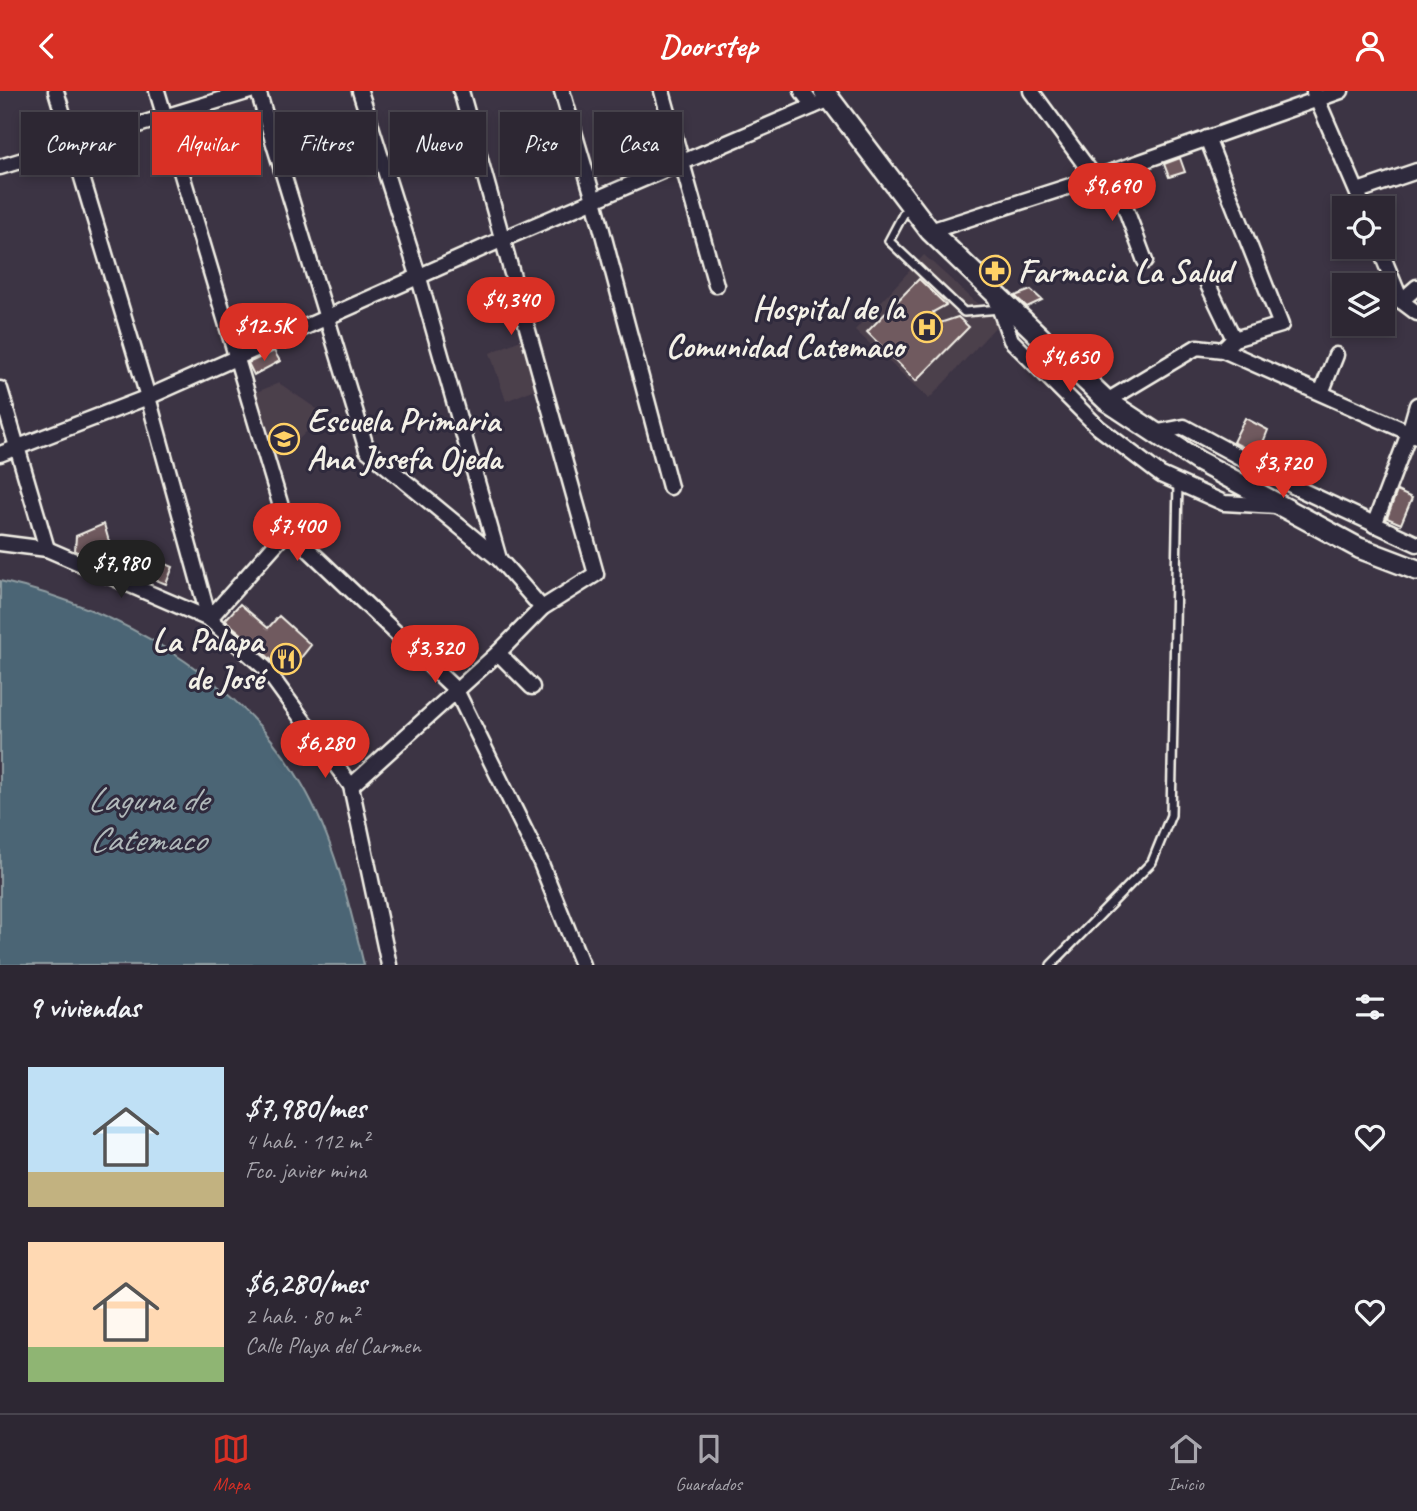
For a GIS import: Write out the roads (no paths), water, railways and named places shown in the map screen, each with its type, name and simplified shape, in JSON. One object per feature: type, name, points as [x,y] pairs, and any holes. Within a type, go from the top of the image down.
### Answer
[{"type":"main road","points":[[822,98],[930,231],[1000,302],[1107,401],[1153,433],[1282,506],[1359,548],[1417,571]]},
{"type":"street","points":[[57,91],[62,112]]},
{"type":"street","points":[[157,91],[163,112]]},
{"type":"street","points":[[181,112],[250,91]]},
{"type":"street","points":[[258,91],[367,450],[499,559],[542,608]]},
{"type":"street","points":[[360,91],[419,278],[499,559]]},
{"type":"street","points":[[351,786],[498,653],[542,608],[596,573],[461,91]]},
{"type":"street","points":[[562,91],[670,487]]},
{"type":"street","points":[[662,91],[668,112]]},
{"type":"street","points":[[802,91],[822,98]]},
{"type":"street","points":[[1031,91],[1095,178]]},
{"type":"street","points":[[930,231],[1095,178],[1316,95],[1341,91]]},
{"type":"street","points":[[1316,95],[1359,196]]},
{"type":"street","points":[[716,285],[682,164],[822,98]]},
{"type":"street","points":[[1107,401],[1197,347],[1228,345],[1281,325],[1207,138]]},
{"type":"street","points":[[0,167],[21,160]]},
{"type":"street","points":[[1357,191],[1417,171]]},
{"type":"street","points":[[1112,172],[1145,261]]},
{"type":"street","points":[[80,175],[148,397],[209,618]]},
{"type":"street","points":[[183,175],[288,530],[456,690],[540,861],[582,965]]},
{"type":"street","points":[[0,454],[148,397],[237,355],[656,175]]},
{"type":"street","points":[[1385,259],[1401,301],[1417,313]]},
{"type":"street","points":[[1208,285],[1228,345],[1321,393],[1413,435]]},
{"type":"street","points":[[1401,301],[1417,287]]},
{"type":"street","points":[[1000,302],[1011,340],[1098,427],[1161,475],[1224,503],[1282,506]]},
{"type":"street","points":[[1321,393],[1336,355]]},
{"type":"street","points":[[0,389],[19,446],[47,549]]},
{"type":"street","points":[[1374,526],[1413,435],[1417,405]]},
{"type":"street","points":[[1153,433],[1184,427],[1299,489],[1417,544]]},
{"type":"street","points":[[209,618],[288,530]]},
{"type":"street","points":[[0,543],[47,549],[209,618],[265,668],[351,786],[389,965]]},
{"type":"street","points":[[498,653],[532,687]]},
{"type":"lane","points":[[909,203],[889,241],[964,312],[1000,302]]},
{"type":"lane","points":[[1051,965],[1152,862],[1171,815],[1178,482]]},
{"type":"water","name":"Laguna de Catemaco","points":[[0,581],[88,609],[131,629],[210,680],[245,711],[276,746],[313,805],[332,849],[364,965],[0,965]]},
{"type":"place","name":"Farmacia La Salud","points":[[995,271]]},
{"type":"place","name":"Hospital de la Comunidad Catemaco","points":[[927,327]]},
{"type":"place","name":"Escuela Primaria Ana Josefa Ojeda","points":[[284,439]]},
{"type":"place","name":"La Palapa de José","points":[[286,659]]}]
